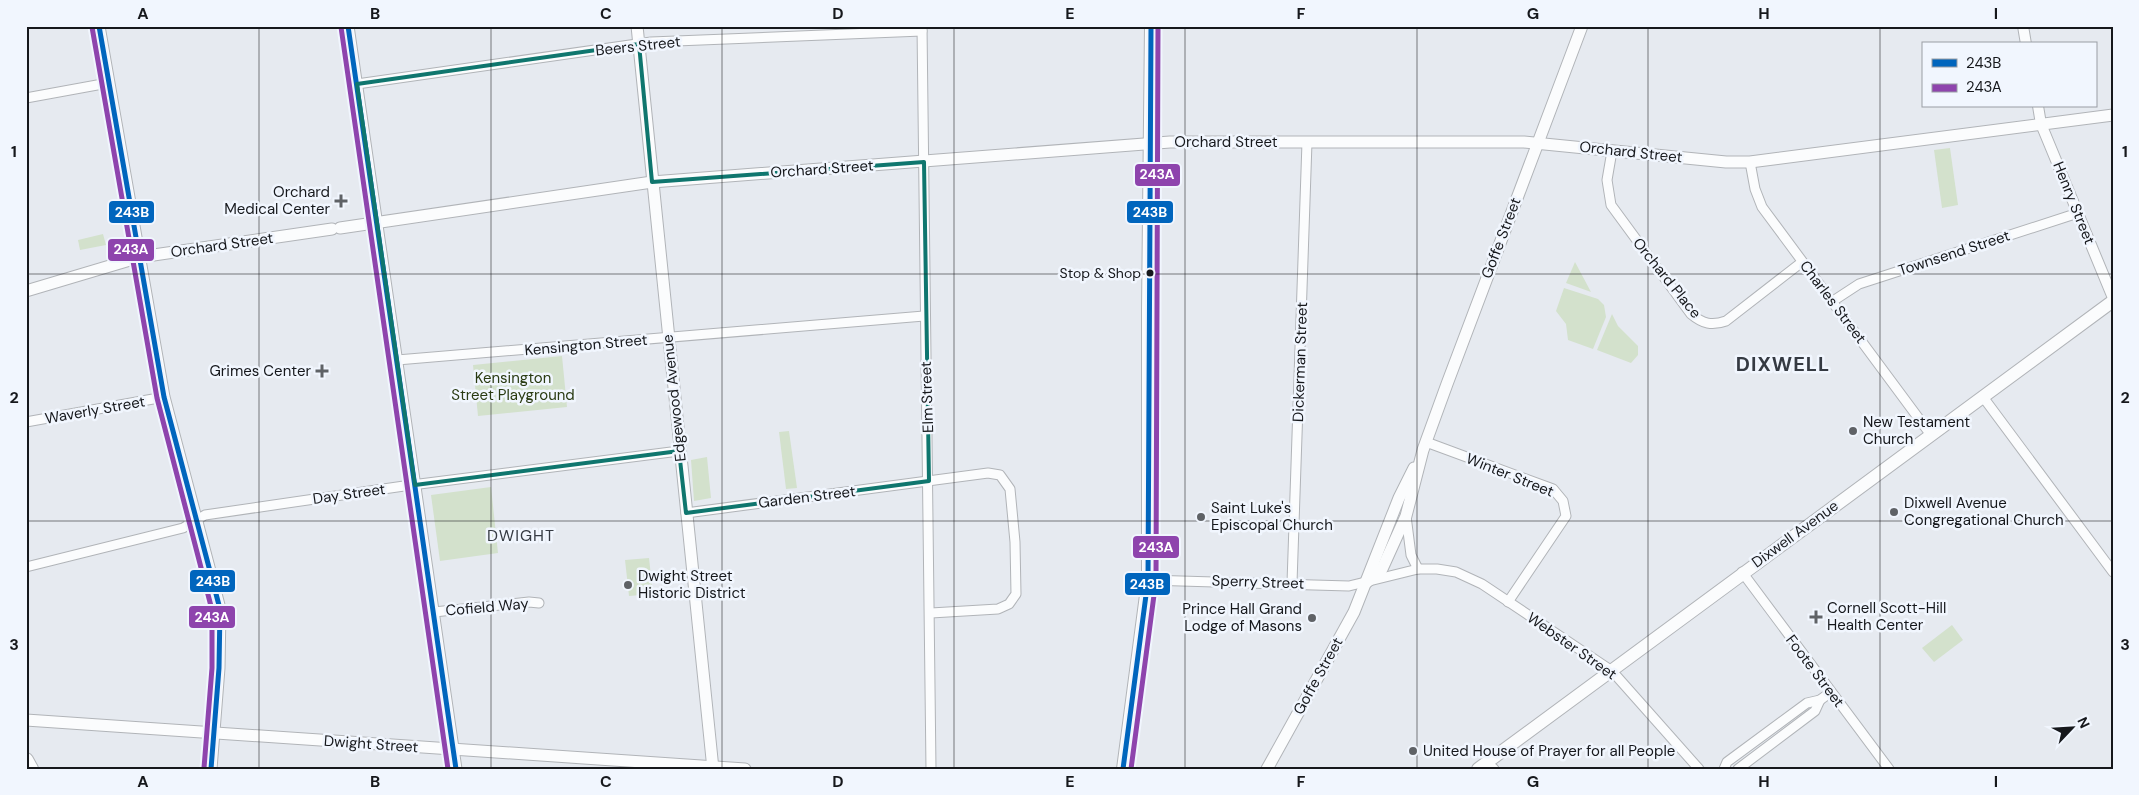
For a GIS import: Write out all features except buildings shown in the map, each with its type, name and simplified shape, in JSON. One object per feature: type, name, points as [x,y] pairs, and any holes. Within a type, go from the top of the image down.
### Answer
[{"type":"highway","points":[[26,760],[31,769]]},
{"type":"main road","points":[[99,26],[164,398],[220,609],[211,769]]},
{"type":"main road","points":[[348,26],[456,769]]},
{"type":"main road","name":"Edgewood Avenue","points":[[637,26],[679,451],[713,768]]},
{"type":"main road","points":[[1123,769],[1148,580],[1151,26]]},
{"type":"main road","name":"Goffe Street","points":[[1266,769],[1354,612],[1367,582],[1399,498],[1424,446],[1582,26]]},
{"type":"main road","name":"Orchard Street","points":[[26,291],[140,257],[652,182],[1170,142],[1538,143],[1750,162],[2113,115]]},
{"type":"main road","name":"Dixwell Avenue","points":[[1486,767],[1742,572],[2113,300]]},
{"type":"main road","name":"Goffe Street","points":[[1367,582],[1382,569],[1406,516],[1424,446]]},
{"type":"main road","name":"Dwight Street","points":[[26,720],[745,769]]},
{"type":"street","points":[[2023,26],[2026,42]]},
{"type":"street","name":"Beers Street","points":[[357,84],[639,44],[922,28]]},
{"type":"street","name":"Elm Street","points":[[922,28],[924,316],[931,613],[931,769]]},
{"type":"street","points":[[26,98],[108,83]]},
{"type":"street","name":"Henry Street","points":[[2038,108],[2041,124],[2113,300]]},
{"type":"street","name":"Dickerman Street","points":[[1292,583],[1307,142]]},
{"type":"street","name":"Orchard Place","points":[[1612,151],[1607,180],[1611,205],[1692,314],[1703,322],[1719,324],[1726,321],[1802,262]]},
{"type":"street","name":"Charles Street","points":[[1750,162],[1759,201],[1931,435]]},
{"type":"street","name":"Townsend Street","points":[[1833,301],[1859,284],[2078,213]]},
{"type":"street","name":"Kensington Street","points":[[397,360],[924,316]]},
{"type":"street","points":[[1982,397],[2113,572]]},
{"type":"street","name":"Waverly Street","points":[[26,422],[164,398]]},
{"type":"street","name":"Winter Street","points":[[1424,446],[1553,489],[1563,501],[1566,516],[1508,602]]},
{"type":"street","name":"Day Street","points":[[26,567],[183,528],[206,515],[415,485],[679,451]]},
{"type":"street","name":"Garden Street","points":[[686,513],[988,473],[1000,475],[1010,489],[1016,594],[1009,604],[998,609],[931,613]]},
{"type":"street","points":[[1406,516],[1411,555],[1418,569]]},
{"type":"street","name":"Webster Street","points":[[1367,582],[1418,569],[1437,569],[1456,572],[1482,584],[1612,671],[1699,769]]},
{"type":"street","name":"Foote Street","points":[[1742,572],[1889,769]]},
{"type":"street","name":"Sperry Street","points":[[1148,580],[1349,586],[1367,582]]},
{"type":"street","name":"Cofield Way","points":[[434,612],[529,602],[539,604]]},
{"type":"street","points":[[1724,769],[1727,762],[1806,702],[1820,700],[1831,692]]},
{"type":"street","points":[[1738,769],[1815,711],[1820,700]]},
{"type":"highlighted area","points":[[639,44],[652,182],[924,162],[929,481],[686,513],[679,451],[415,485],[357,84]]},
{"type":"green space","points":[[1950,148],[1958,205],[1942,208],[1934,150]]},
{"type":"green space","points":[[103,234],[106,245],[80,250],[78,240]]},
{"type":"green space","points":[[1575,262],[1591,292],[1566,283]]},
{"type":"green space","points":[[1564,288],[1598,299],[1604,305],[1606,317],[1593,349],[1568,340],[1566,324],[1556,311]]},
{"type":"green space","points":[[1612,314],[1618,326],[1638,346],[1638,355],[1631,363],[1597,350]]},
{"type":"green space","name":"Kensington Street Playground","points":[[562,356],[567,407],[478,416],[473,365]]},
{"type":"green space","points":[[789,431],[797,488],[786,489],[779,432]]},
{"type":"green space","points":[[707,457],[711,498],[694,501],[691,460]]},
{"type":"green space","points":[[491,487],[498,553],[440,561],[431,495]]},
{"type":"green space","points":[[649,558],[653,594],[629,596],[625,560]]},
{"type":"green space","points":[[1952,625],[1963,640],[1934,662],[1922,648]]},
{"type":"transit line","name":"243B","points":[[99,26],[164,397],[220,609],[219,668],[211,769]]},
{"type":"transit line","name":"243B","points":[[348,26],[456,769]]},
{"type":"transit line","name":"243B","points":[[1123,769],[1148,580],[1151,26]]},
{"type":"transit line","name":"243A","points":[[1131,769],[1156,580],[1158,26]]},
{"type":"transit line","name":"243A","points":[[92,27],[157,398],[212,610],[212,668],[204,768]]},
{"type":"transit line","name":"243A","points":[[341,27],[448,769]]},
{"type":"place","name":"Orchard Medical Center","points":[[341,201]]},
{"type":"place","name":"Stop & Shop","points":[[1150,273]]},
{"type":"place","name":"Grimes Center","points":[[322,371]]},
{"type":"place","name":"New Testament Church","points":[[1853,431]]},
{"type":"place","name":"Dixwell Avenue Congregational Church","points":[[1894,512]]},
{"type":"place","name":"Saint Luke's Episcopal Church","points":[[1201,517]]},
{"type":"place","name":"Dwight Street Historic District","points":[[628,585]]},
{"type":"place","name":"Cornell Scott-Hill Health Center","points":[[1816,617]]},
{"type":"place","name":"Prince Hall Grand Lodge of Masons","points":[[1312,618]]},
{"type":"place","name":"United House of Prayer for all People","points":[[1413,751]]},
{"type":"district","name":"DIXWELL","points":[[1783,364]]},
{"type":"district","name":"DWIGHT","points":[[521,535]]}]
